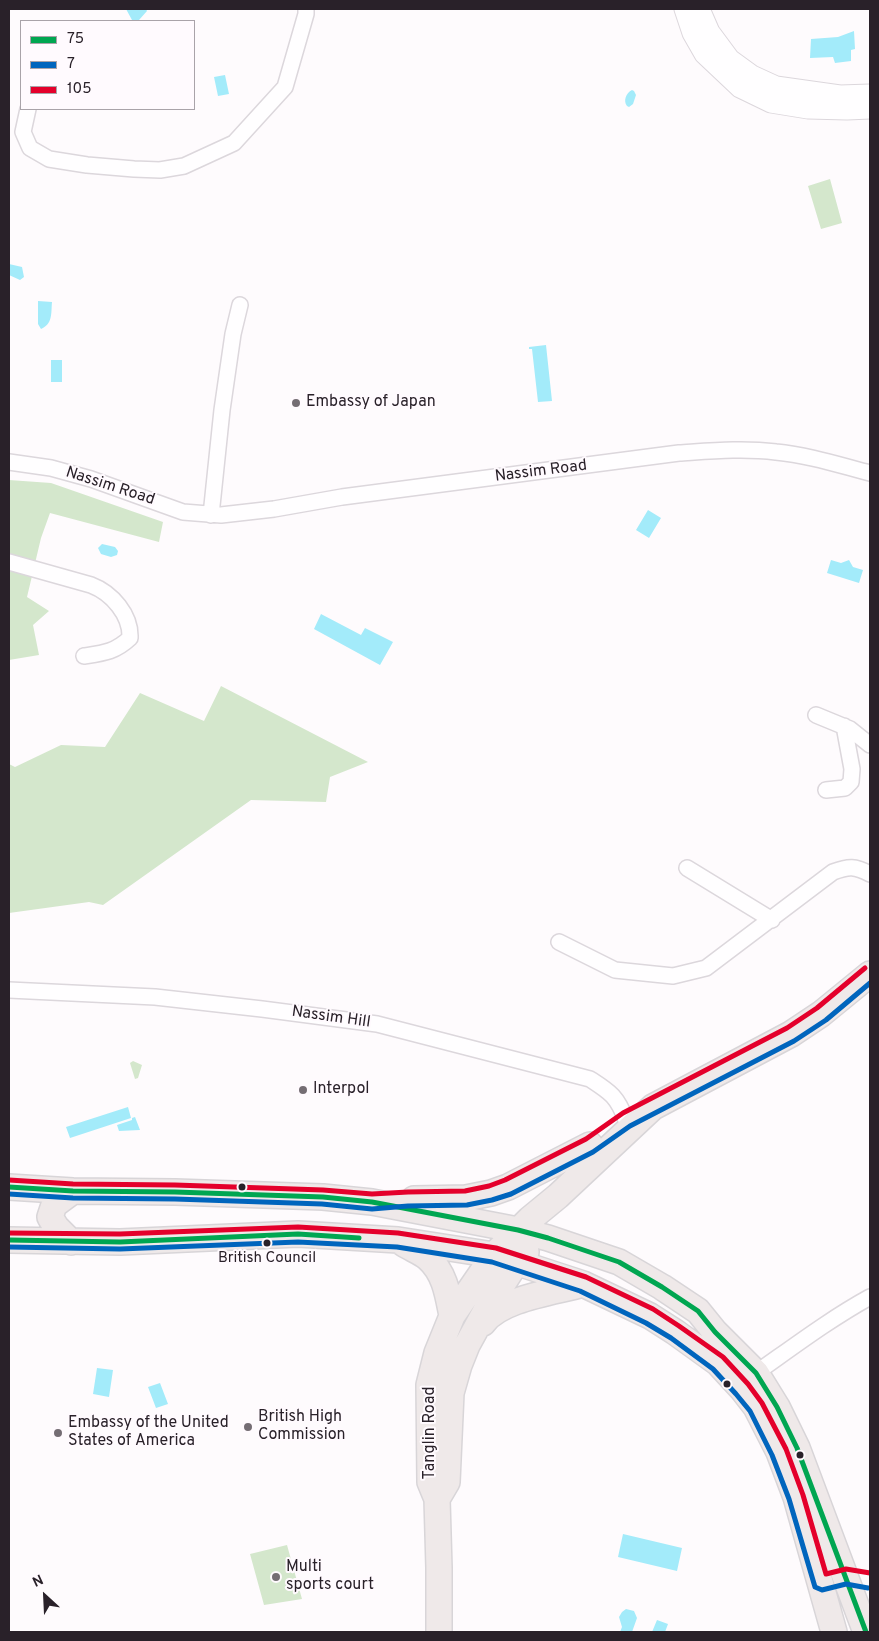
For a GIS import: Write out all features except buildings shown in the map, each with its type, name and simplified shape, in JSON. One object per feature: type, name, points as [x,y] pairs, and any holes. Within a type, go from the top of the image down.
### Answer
[{"type":"main road","name":"Tanglin Road","points":[[439,1632],[440,1568],[437,1499],[430,1482],[429,1385],[437,1353],[452,1316],[505,1259],[529,1228],[558,1196],[653,1107],[791,1034],[821,1014],[869,977]]},
{"type":"main road","points":[[529,1228],[544,1189],[552,1178],[590,1146],[626,1120],[653,1107]]},
{"type":"main road","points":[[372,1202],[466,1198],[491,1194],[590,1146]]},
{"type":"main road","points":[[16,1187],[73,1191],[314,1196],[372,1202],[529,1228],[619,1262],[698,1311],[715,1332],[756,1373],[777,1407],[797,1448],[866,1632]]},
{"type":"main road","points":[[15,1241],[32,1232],[37,1219],[34,1206],[16,1187]]},
{"type":"main road","points":[[71,1242],[56,1227],[50,1217],[54,1205],[73,1191]]},
{"type":"main road","points":[[15,1241],[184,1240],[245,1235],[298,1234],[398,1240],[505,1259],[584,1284],[650,1316],[675,1332],[718,1363],[756,1407],[779,1452],[796,1498],[834,1632]]},
{"type":"main road","points":[[398,1240],[428,1258],[440,1273],[447,1290],[452,1316]]},
{"type":"main road","name":"Tanglin Road","points":[[437,1499],[447,1482],[451,1393],[467,1345],[489,1305],[505,1259]]},
{"type":"main road","points":[[467,1345],[487,1317],[513,1303],[539,1294],[584,1284]]},
{"type":"main road","points":[[821,1583],[846,1576],[870,1582]]},
{"type":"street","points":[[27,110],[16,131],[30,148],[49,159],[87,165],[134,169],[160,170],[184,166],[234,143],[285,87],[306,9]]},
{"type":"street","points":[[689,9],[710,32],[730,59],[752,75],[776,86],[840,95],[870,94]]},
{"type":"street","points":[[689,9],[692,33],[704,54],[740,88],[770,103],[808,109],[870,109]]},
{"type":"street","points":[[211,515],[233,334],[240,305]]},
{"type":"street","name":"Nassim Road","points":[[9,462],[51,468],[90,479],[183,512],[211,515],[274,509],[342,497],[679,453],[712,451],[776,452],[807,457],[870,473]]},
{"type":"street","points":[[9,562],[100,588],[120,608],[130,627],[130,638],[111,652],[84,656]]},
{"type":"street","points":[[816,715],[844,726],[870,745]]},
{"type":"street","points":[[826,790],[845,788],[851,782],[852,768],[844,726]]},
{"type":"street","points":[[559,942],[615,970],[673,976],[706,968],[772,920],[833,872],[847,866],[862,869],[870,874]]},
{"type":"street","points":[[688,868],[772,920]]},
{"type":"street","name":"Nassim Hill","points":[[9,990],[155,997],[377,1024],[590,1079],[607,1090],[620,1103],[626,1120]]},
{"type":"street","points":[[756,1373],[808,1336],[870,1297]]},
{"type":"green space","points":[[830,179],[842,223],[821,229],[808,186]]},
{"type":"green space","points":[[9,480],[51,483],[163,522],[159,542],[50,513],[41,538],[27,597],[49,611],[33,625],[39,655],[9,660]]},
{"type":"green space","points":[[221,686],[368,762],[330,777],[326,802],[251,800],[103,905],[89,902],[9,913],[9,764],[15,767],[61,745],[105,747],[140,693],[204,721]]},
{"type":"green space","points":[[133,1061],[142,1065],[138,1078],[135,1079],[130,1063]]},
{"type":"green space","name":"Multi sports court","points":[[287,1545],[302,1599],[264,1605],[250,1554]]},
{"type":"water","points":[[126,9],[146,9],[147,11],[139,20],[132,20]]},
{"type":"water","points":[[854,31],[855,49],[851,50],[851,61],[835,63],[833,57],[810,58],[811,39],[838,37]]},
{"type":"water","points":[[225,75],[229,94],[218,96],[214,77]]},
{"type":"water","points":[[632,90],[636,95],[633,104],[629,107],[625,100],[628,93]]},
{"type":"water","points":[[9,264],[22,267],[24,277],[20,280],[9,275]]},
{"type":"water","points":[[38,301],[52,302],[48,324],[41,329],[38,324]]},
{"type":"water","points":[[546,345],[552,401],[538,402],[532,349],[529,349],[529,347]]},
{"type":"water","points":[[51,360],[62,360],[62,382],[51,382]]},
{"type":"water","points":[[648,510],[661,518],[649,538],[636,530]]},
{"type":"water","points":[[102,544],[115,547],[118,551],[117,555],[111,557],[101,554],[98,548]]},
{"type":"water","points":[[831,560],[841,563],[849,560],[853,567],[863,570],[859,583],[827,573]]},
{"type":"water","points":[[321,614],[361,635],[365,628],[393,642],[380,665],[314,629]]},
{"type":"water","points":[[128,1107],[131,1118],[70,1138],[66,1127]]},
{"type":"water","points":[[135,1117],[140,1130],[119,1131],[117,1125],[132,1120]]},
{"type":"water","points":[[97,1368],[113,1370],[109,1397],[93,1394]]},
{"type":"water","points":[[160,1383],[168,1404],[156,1408],[148,1387]]},
{"type":"water","points":[[623,1534],[682,1548],[677,1571],[618,1557]]},
{"type":"water","points":[[626,1609],[634,1611],[637,1618],[632,1632],[620,1632],[622,1627],[619,1617]]},
{"type":"water","points":[[657,1620],[668,1624],[665,1632],[652,1632]]},
{"type":"transit line","name":"105","points":[[9,1180],[73,1184],[323,1190],[372,1194],[465,1191],[489,1186],[505,1180],[586,1139],[623,1113],[787,1028],[817,1008],[865,968]]},
{"type":"transit line","name":"7","points":[[9,1194],[73,1198],[322,1204],[372,1209],[467,1205],[492,1200],[511,1194],[593,1152],[630,1126],[794,1041],[826,1020],[870,983]]},
{"type":"transit line","name":"75","points":[[9,1187],[73,1191],[323,1197],[372,1202],[518,1230],[619,1262],[698,1311],[715,1332],[756,1373],[777,1407],[797,1448],[866,1632]]},
{"type":"transit line","name":"105","points":[[9,1233],[120,1234],[298,1227],[398,1233],[496,1248],[586,1277],[653,1309],[723,1357],[748,1384],[762,1403],[786,1449],[803,1495],[826,1574],[846,1569],[870,1573]]},
{"type":"transit line","name":"75","points":[[9,1240],[120,1242],[298,1234],[359,1238]]},
{"type":"transit line","name":"7","points":[[9,1247],[120,1249],[298,1242],[397,1247],[492,1262],[580,1291],[646,1323],[671,1338],[713,1369],[750,1411],[772,1455],[789,1499],[815,1587],[822,1590],[846,1584],[868,1588]]},
{"type":"place","name":"Embassy of Japan","points":[[296,403]]},
{"type":"place","name":"Interpol","points":[[303,1090]]},
{"type":"place","name":"British Council","points":[[267,1243]]},
{"type":"place","name":"British High Commission","points":[[248,1427]]},
{"type":"place","name":"Embassy of the United States of America","points":[[58,1433]]},
{"type":"place","name":"Multi sports court","points":[[276,1577]]}]
